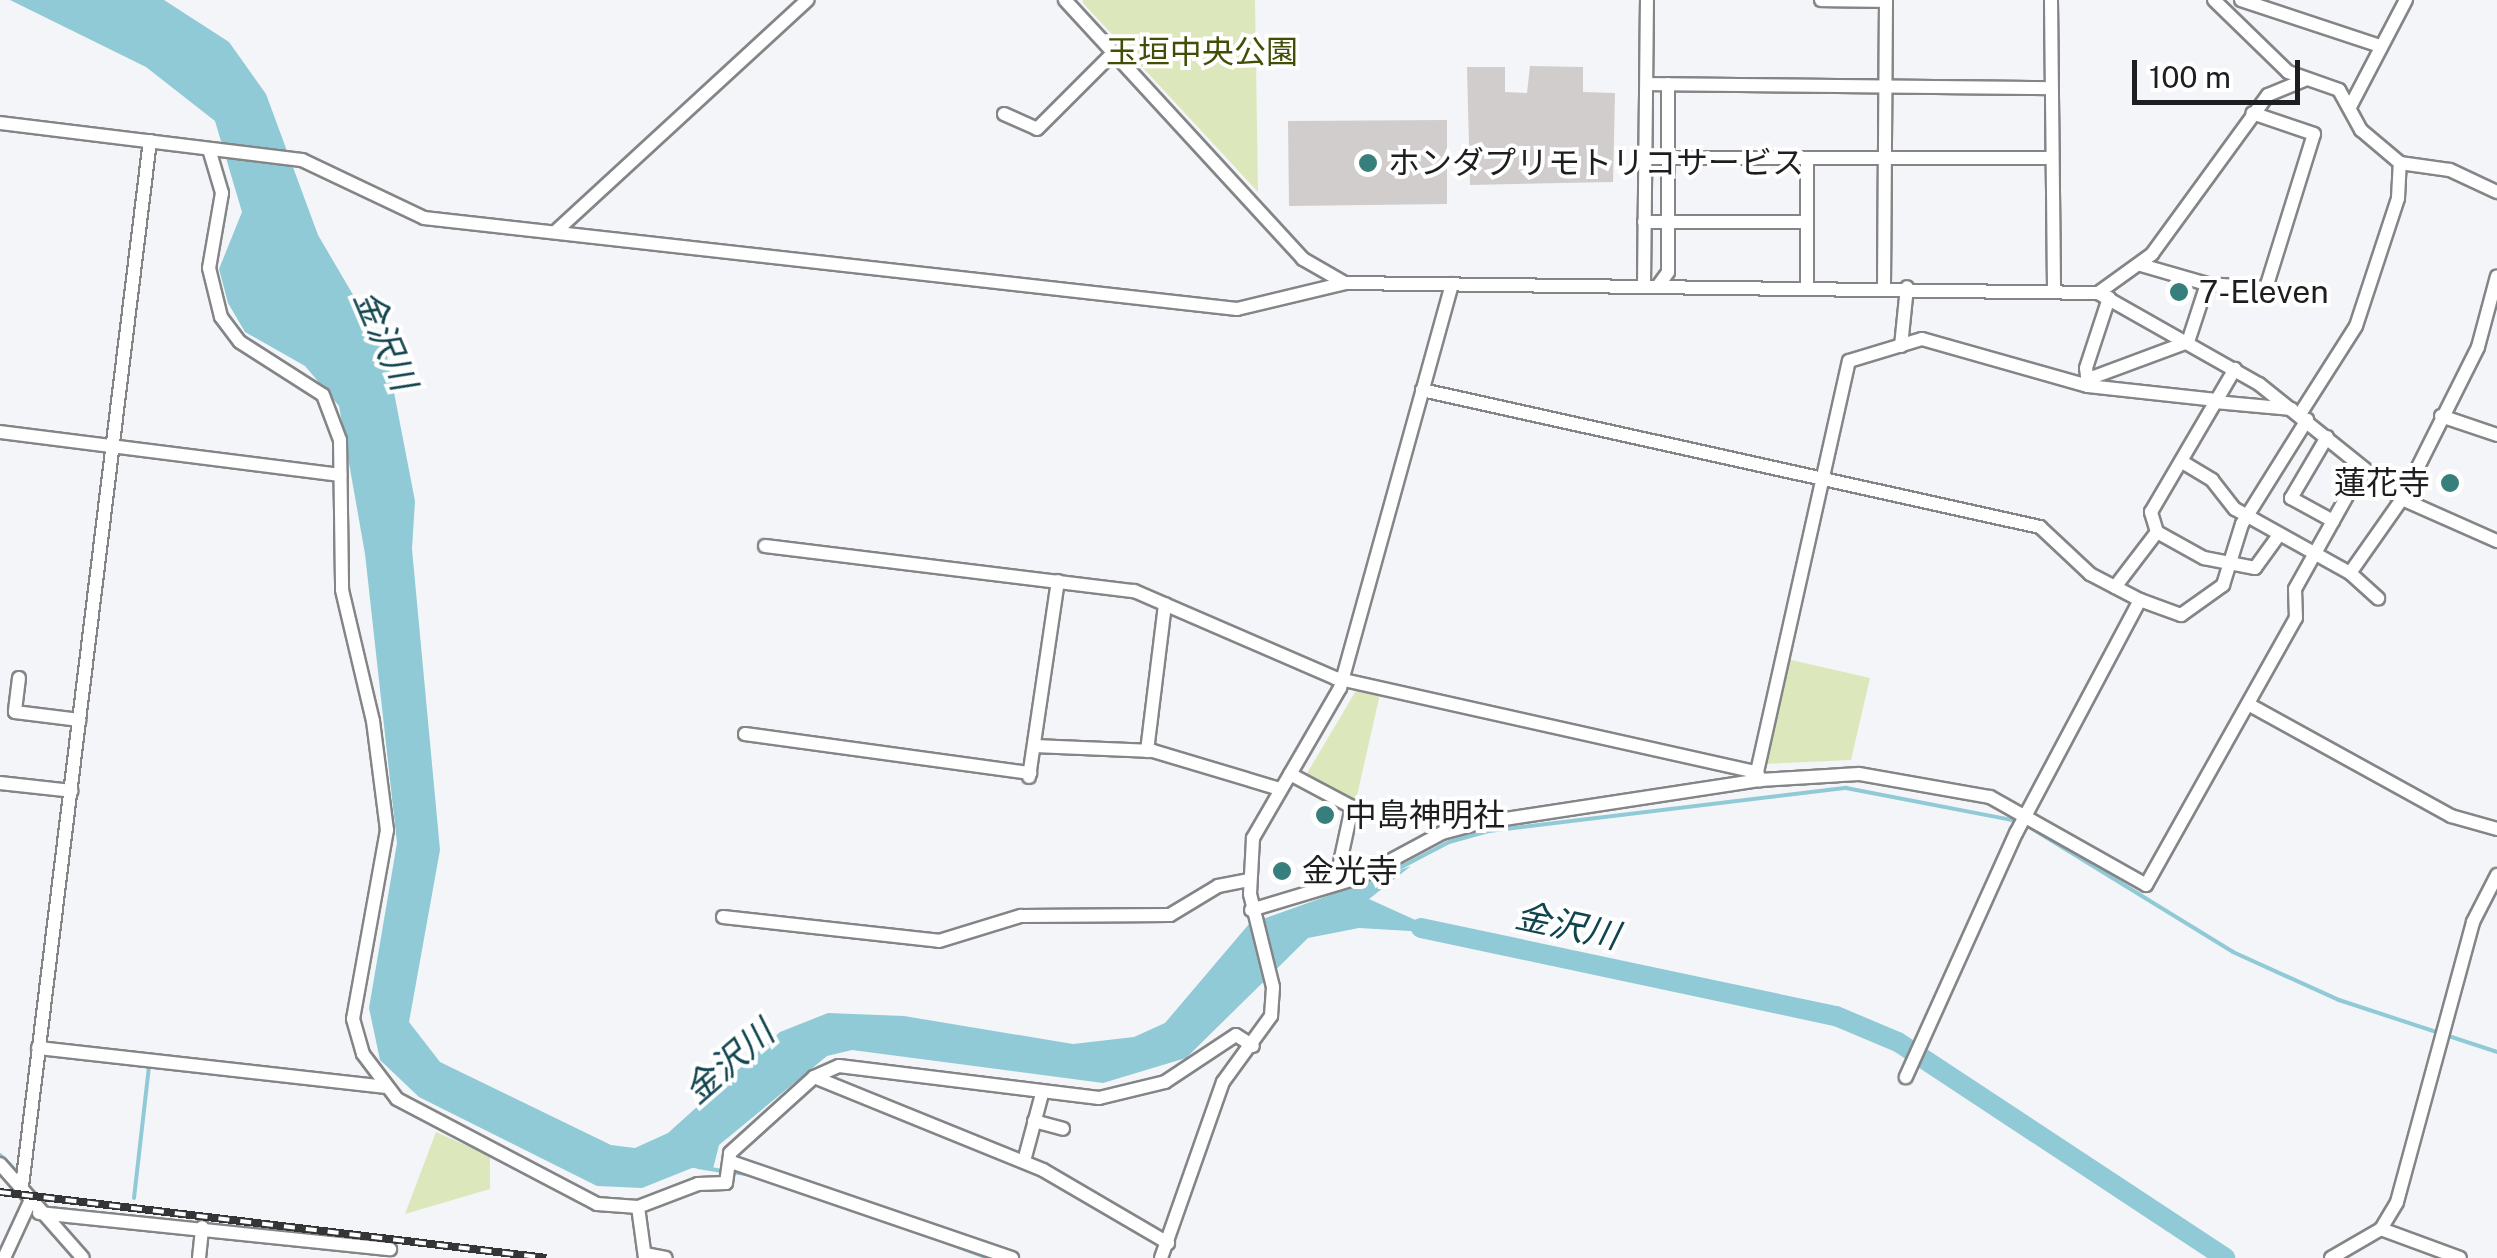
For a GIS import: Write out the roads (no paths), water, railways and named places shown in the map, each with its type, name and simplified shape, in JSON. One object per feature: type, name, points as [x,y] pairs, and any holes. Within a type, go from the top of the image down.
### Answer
[{"type":"street","points":[[555,232],[807,0]]},
{"type":"street","points":[[1647,0],[1644,222],[1651,285]]},
{"type":"street","points":[[1822,0],[1886,0],[1884,286]]},
{"type":"street","points":[[2051,0],[2054,288]]},
{"type":"street","points":[[2214,0],[2288,72],[2339,90],[2361,130],[2400,164],[2450,170],[2497,192]]},
{"type":"street","points":[[2241,0],[2380,46]]},
{"type":"street","points":[[2350,107],[2406,0]]},
{"type":"street","points":[[1071,3],[1303,260],[1345,283]]},
{"type":"street","points":[[1004,114],[1038,129],[1114,52]]},
{"type":"street","points":[[2089,382],[2086,368],[2103,296],[2141,265],[2252,113],[2281,86],[2308,78]]},
{"type":"street","points":[[1647,84],[1884,82],[2051,88]]},
{"type":"street","points":[[1651,285],[1668,272],[1668,84]]},
{"type":"street","points":[[2141,265],[2207,284],[2266,288],[2314,134],[2252,113]]},
{"type":"street","points":[[0,123],[302,160],[406,213],[1237,309],[1345,283],[2054,288],[2103,296],[2235,369],[2299,414],[2402,499],[2497,541]]},
{"type":"street","points":[[22,1186],[150,141]]},
{"type":"street","points":[[212,149],[222,193],[209,268],[216,304],[240,342],[327,401],[340,475],[343,602],[369,703],[387,830],[353,1019],[362,1054],[385,1088],[412,1109],[597,1204],[638,1207],[733,1169],[1012,1258]]},
{"type":"street","points":[[1646,158],[2052,158]]},
{"type":"street","points":[[1807,158],[1807,286]]},
{"type":"street","points":[[1422,390],[2040,526],[2116,587],[2140,600],[2188,614],[2223,585],[2234,564],[2246,516],[2299,414],[2356,326],[2398,198],[2400,164]]},
{"type":"street","points":[[1644,222],[1807,222]]},
{"type":"street","points":[[2350,573],[2402,499],[2478,347],[2497,278]]},
{"type":"street","points":[[1161,1258],[1224,1082],[1253,1046],[1270,1016],[1269,977],[1252,910],[1249,880],[1253,838],[1343,678],[1452,284]]},
{"type":"street","points":[[2089,382],[2188,342],[2207,284]]},
{"type":"street","points":[[1901,346],[1908,287]]},
{"type":"street","points":[[1758,776],[1849,362],[1901,346],[1948,342],[2089,382],[2299,414]]},
{"type":"street","points":[[2235,369],[2184,463],[2151,512],[2158,532],[2234,564],[2264,564],[2279,535]]},
{"type":"street","points":[[2441,416],[2497,435]]},
{"type":"street","points":[[0,432],[340,475]]},
{"type":"street","points":[[2327,437],[2291,498],[2333,521]]},
{"type":"street","points":[[2184,463],[2246,516],[2350,573],[2378,598]]},
{"type":"street","points":[[1252,910],[1336,882],[1479,823],[1758,776],[1877,776],[1990,797],[2027,812],[2146,885],[2296,618],[2295,588],[2362,469]]},
{"type":"street","points":[[2116,587],[2158,532]]},
{"type":"street","points":[[765,546],[1134,591],[1343,678],[1758,776]]},
{"type":"street","points":[[745,734],[1030,775],[1058,580]]},
{"type":"street","points":[[1906,1077],[1928,1040],[2016,833],[2140,600]]},
{"type":"street","points":[[1147,751],[1165,604]]},
{"type":"street","points":[[19,678],[15,712],[80,720]]},
{"type":"street","points":[[2248,704],[2451,816],[2497,829]]},
{"type":"street","points":[[1034,746],[1147,751],[1280,788]]},
{"type":"street","points":[[1290,774],[1352,807],[1336,882]]},
{"type":"street","points":[[0,783],[72,791]]},
{"type":"street","points":[[2331,1258],[2381,1229],[2397,1202],[2473,922],[2497,875]]},
{"type":"street","points":[[722,917],[939,940],[1021,916],[1170,915],[1218,886],[1249,880]]},
{"type":"street","points":[[733,1169],[730,1153],[814,1077],[862,1064],[1042,1094],[1118,1096],[1165,1082],[1236,1035],[1253,1046]]},
{"type":"street","points":[[38,1048],[385,1088]]},
{"type":"street","points":[[814,1077],[1024,1161],[1168,1243]]},
{"type":"street","points":[[1024,1161],[1042,1094]]},
{"type":"street","points":[[1034,1120],[1064,1129]]},
{"type":"street","points":[[0,1164],[22,1186],[34,1208],[83,1258]]},
{"type":"street","points":[[638,1207],[645,1256],[666,1258]]},
{"type":"street","points":[[34,1208],[390,1249]]},
{"type":"street","points":[[4,1258],[34,1208]]},
{"type":"street","points":[[199,1258],[202,1227]]},
{"type":"street","points":[[2381,1229],[2460,1258]]},
{"type":"water","points":[[10,0],[164,0],[229,42],[266,94],[318,235],[386,351],[415,501],[412,549],[440,850],[409,1022],[440,1062],[611,1145],[635,1148],[668,1133],[780,1032],[828,1013],[904,1016],[1073,1044],[1134,1037],[1165,1023],[1249,924],[1411,866],[1369,899],[1444,933],[1359,928],[1308,938],[1186,1058],[1103,1083],[852,1050],[827,1056],[719,1145],[713,1169],[692,1168],[642,1188],[597,1186],[419,1097],[380,1060],[369,1008],[397,843],[365,554],[339,406],[305,366],[245,332],[228,303],[219,269],[242,212],[215,121],[146,67]]},
{"type":"waterway","points":[[1388,874],[1449,842],[1489,831],[1846,788],[2018,821]]},
{"type":"waterway","points":[[2026,825],[2233,952],[2339,1000],[2497,1052]]},
{"type":"waterway","name":"金沢川","points":[[1421,928],[1836,1016],[1898,1042],[2225,1258]]},
{"type":"waterway","points":[[134,1198],[149,1066]]},
{"type":"waterway","points":[[0,1155],[16,1171]]},
{"type":"waterway","points":[[698,1167],[723,1171]]},
{"type":"waterway","points":[[732,1172],[753,1175]]},
{"type":"waterway","points":[[945,1242],[988,1258]]},
{"type":"railway","points":[[0,1192],[547,1258]]},
{"type":"place","name":"ホンダプリモトリコサービス","points":[[1368,163]]},
{"type":"place","name":"7-Eleven","points":[[2179,292]]},
{"type":"place","name":"蓮花寺","points":[[2450,483]]},
{"type":"place","name":"中島神明社","points":[[1325,815]]},
{"type":"place","name":"金光寺","points":[[1282,871]]},
{"type":"park label","name":"玉垣中央公園","points":[[1202,52]]}]
